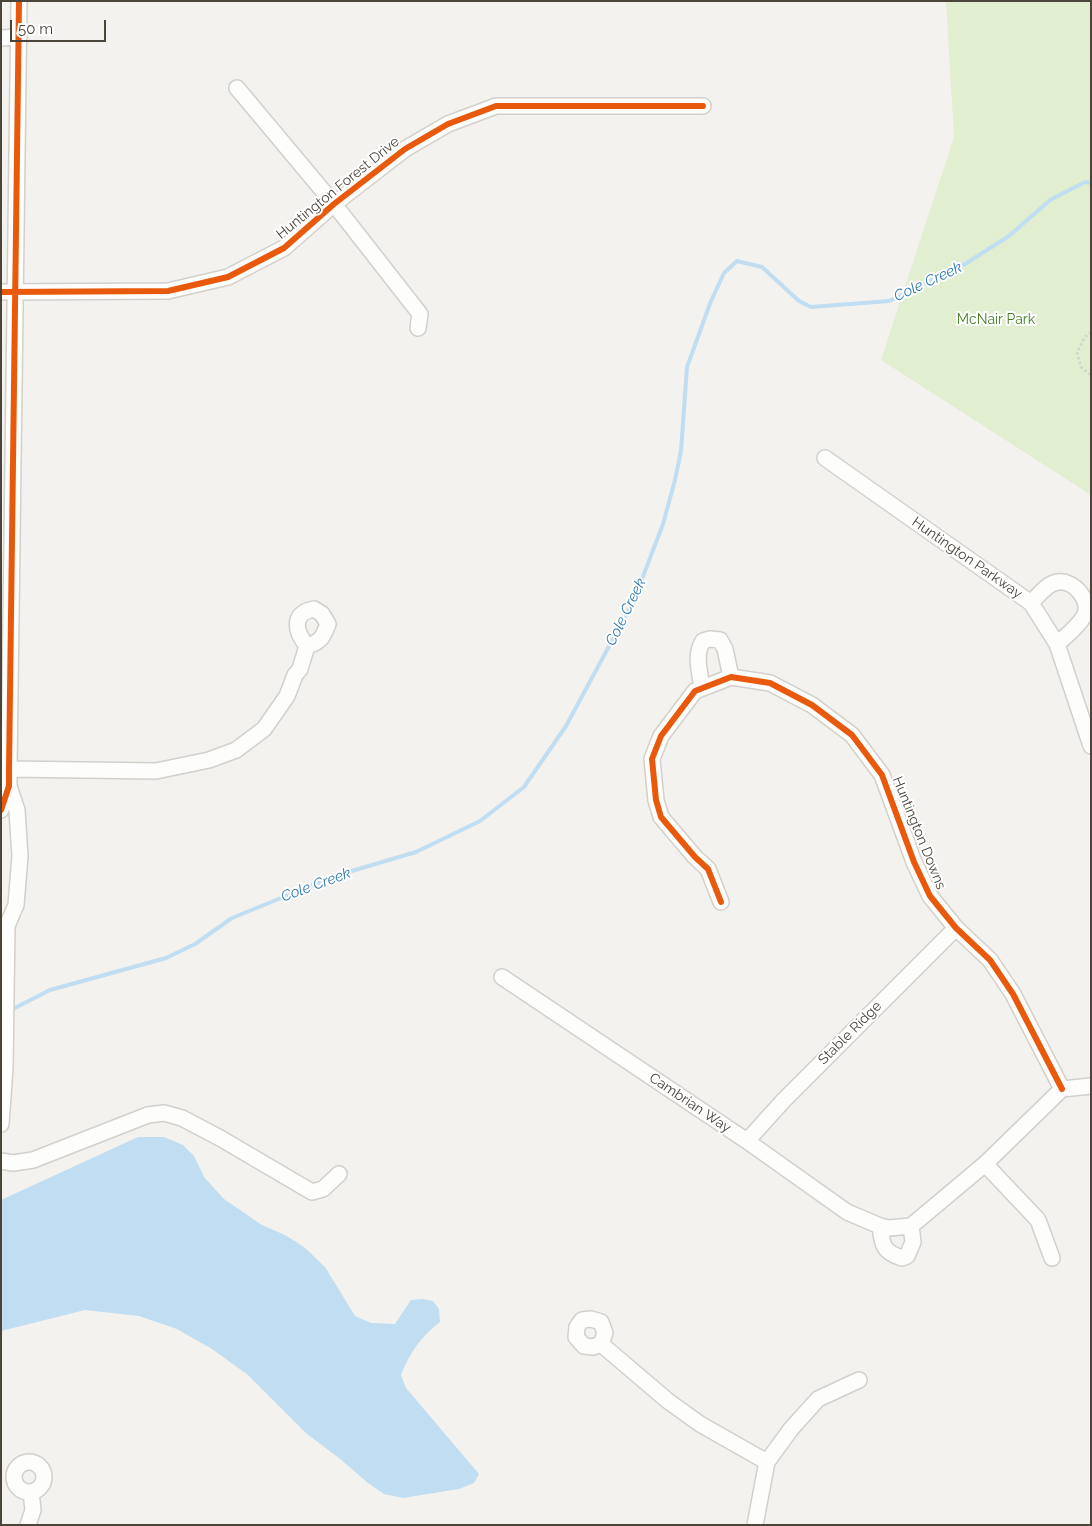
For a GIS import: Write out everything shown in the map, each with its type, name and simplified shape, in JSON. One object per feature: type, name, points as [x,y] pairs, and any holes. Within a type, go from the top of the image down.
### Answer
[{"type":"street","points":[[1,810],[9,786],[8,747],[17,292],[19,1]]},
{"type":"street","points":[[1,38],[19,37]]},
{"type":"street","points":[[237,88],[334,204],[420,314],[418,328]]},
{"type":"street","name":"Huntington Forest Drive","points":[[1,292],[168,291],[228,277],[284,248],[334,204],[406,148],[448,124],[496,106],[703,106]]},
{"type":"street","name":"Huntington Parkway","points":[[825,458],[1031,603],[1057,644],[1091,746]]},
{"type":"street","points":[[1031,603],[1049,585],[1059,582],[1072,586],[1082,594],[1086,603],[1086,614],[1075,628],[1057,644]]},
{"type":"street","points":[[702,688],[697,654],[703,641],[710,639],[720,640],[725,649],[731,677]]},
{"type":"street","points":[[9,769],[156,771],[209,760],[236,750],[264,730],[282,703],[300,669],[307,646]]},
{"type":"street","name":"Huntington Downs","points":[[721,902],[708,869],[695,857],[661,817],[656,800],[652,759],[662,736],[695,691],[731,677],[770,683],[812,705],[852,735],[882,775],[914,862],[930,896],[956,928],[990,960],[1013,994],[1062,1089]]},
{"type":"street","points":[[4,926],[16,905],[20,856],[17,810],[9,786]]},
{"type":"street","points":[[1,910],[4,926],[7,998],[6,1068],[1,1124]]},
{"type":"street","name":"Stable Ridge","points":[[747,1141],[783,1101],[956,928]]},
{"type":"street","name":"Cambrian Way","points":[[502,977],[747,1141],[847,1212],[889,1228],[911,1226]]},
{"type":"street","points":[[880,1226],[881,1242],[888,1253],[902,1258],[907,1256],[914,1242],[911,1226],[985,1164],[1062,1089],[1091,1086]]},
{"type":"street","points":[[1,1161],[13,1163],[33,1160],[148,1114],[164,1113],[182,1118],[220,1138],[312,1192],[323,1189],[339,1174]]},
{"type":"street","points":[[985,1164],[1038,1220],[1052,1258]]},
{"type":"street","points":[[601,1344],[668,1401],[700,1424],[767,1462]]},
{"type":"street","points":[[755,1525],[767,1462],[790,1429],[818,1399],[859,1380]]},
{"type":"street","points":[[28,1525],[33,1510],[31,1492]]},
{"type":"path","points":[[1091,332],[1085,337],[1077,352],[1081,367],[1091,375]]},
{"type":"green space","name":"McNair Park","points":[[946,1],[1091,1],[1091,495],[881,360],[954,137]]},
{"type":"water","points":[[138,1137],[164,1137],[183,1145],[194,1156],[204,1177],[224,1199],[262,1225],[285,1235],[304,1247],[325,1267],[355,1316],[371,1323],[395,1324],[411,1300],[433,1301],[439,1309],[440,1322],[416,1346],[401,1375],[406,1388],[479,1474],[474,1483],[459,1489],[403,1498],[384,1494],[307,1434],[248,1375],[212,1349],[177,1329],[139,1316],[85,1310],[1,1331],[1,1200]]},
{"type":"waterway","name":"Cole Creek","points":[[9,1011],[50,990],[166,958],[195,944],[232,918],[335,876],[416,852],[480,821],[524,787],[566,726],[634,600],[663,524],[675,480],[681,451],[687,367],[711,301],[724,273],[737,261],[762,267],[799,301],[811,307],[889,301],[965,264],[1009,236],[1050,200],[1085,182],[1091,183]]},
{"type":"cycle path","points":[[1,810],[9,786],[19,1]]},
{"type":"cycle path","points":[[1,292],[168,291],[228,277],[284,248],[334,204],[405,149],[448,124],[496,106],[703,106]]},
{"type":"cycle path","points":[[721,902],[708,869],[695,857],[661,817],[656,800],[652,759],[661,736],[695,691],[731,677],[770,683],[812,705],[852,735],[882,775],[914,862],[930,896],[956,928],[990,960],[1013,994],[1062,1089]]}]
